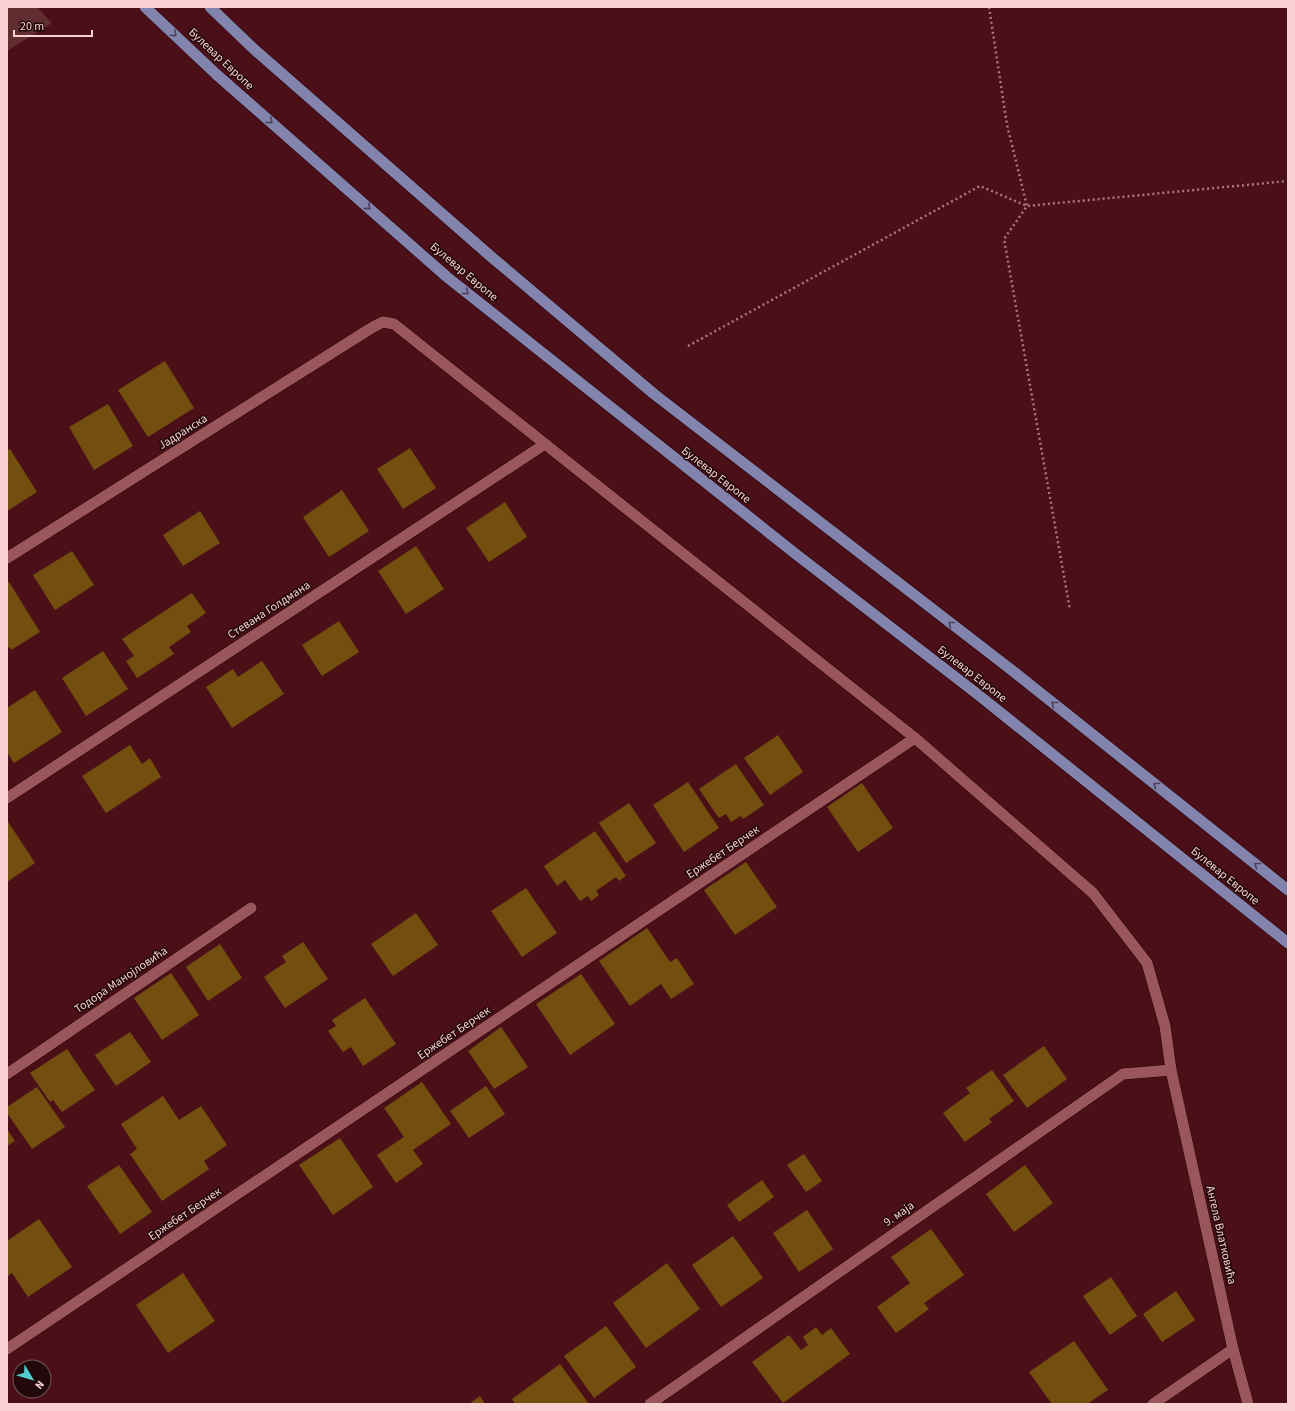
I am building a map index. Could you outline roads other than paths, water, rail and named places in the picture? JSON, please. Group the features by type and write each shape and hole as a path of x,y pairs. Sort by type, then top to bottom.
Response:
{"main road":[{"name":"Булевар Европе","path":"145,7 222,79 447,277 723,496 976,693 1288,943"},
{"path":"210,7 256,51 488,254 654,394 1009,668 1288,890"}],"street":[{"name":"Ангела Влатковића","path":"373,327 383,322 394,324 915,738 1093,893 1102,904 1147,963 1165,1026 1171,1070 1233,1349 1248,1404"},
{"name":"Јадранска","path":"7,558 373,327"},
{"name":"Стевана Голдмана","path":"7,798 545,444"},
{"name":"Ержебет Берчек","path":"7,1349 915,738"},
{"name":"Тодора Манојловића","path":"7,1074 251,908"},
{"name":"9. маја","path":"650,1404 1122,1074 1171,1070"},
{"path":"1153,1404 1233,1349"}]}
